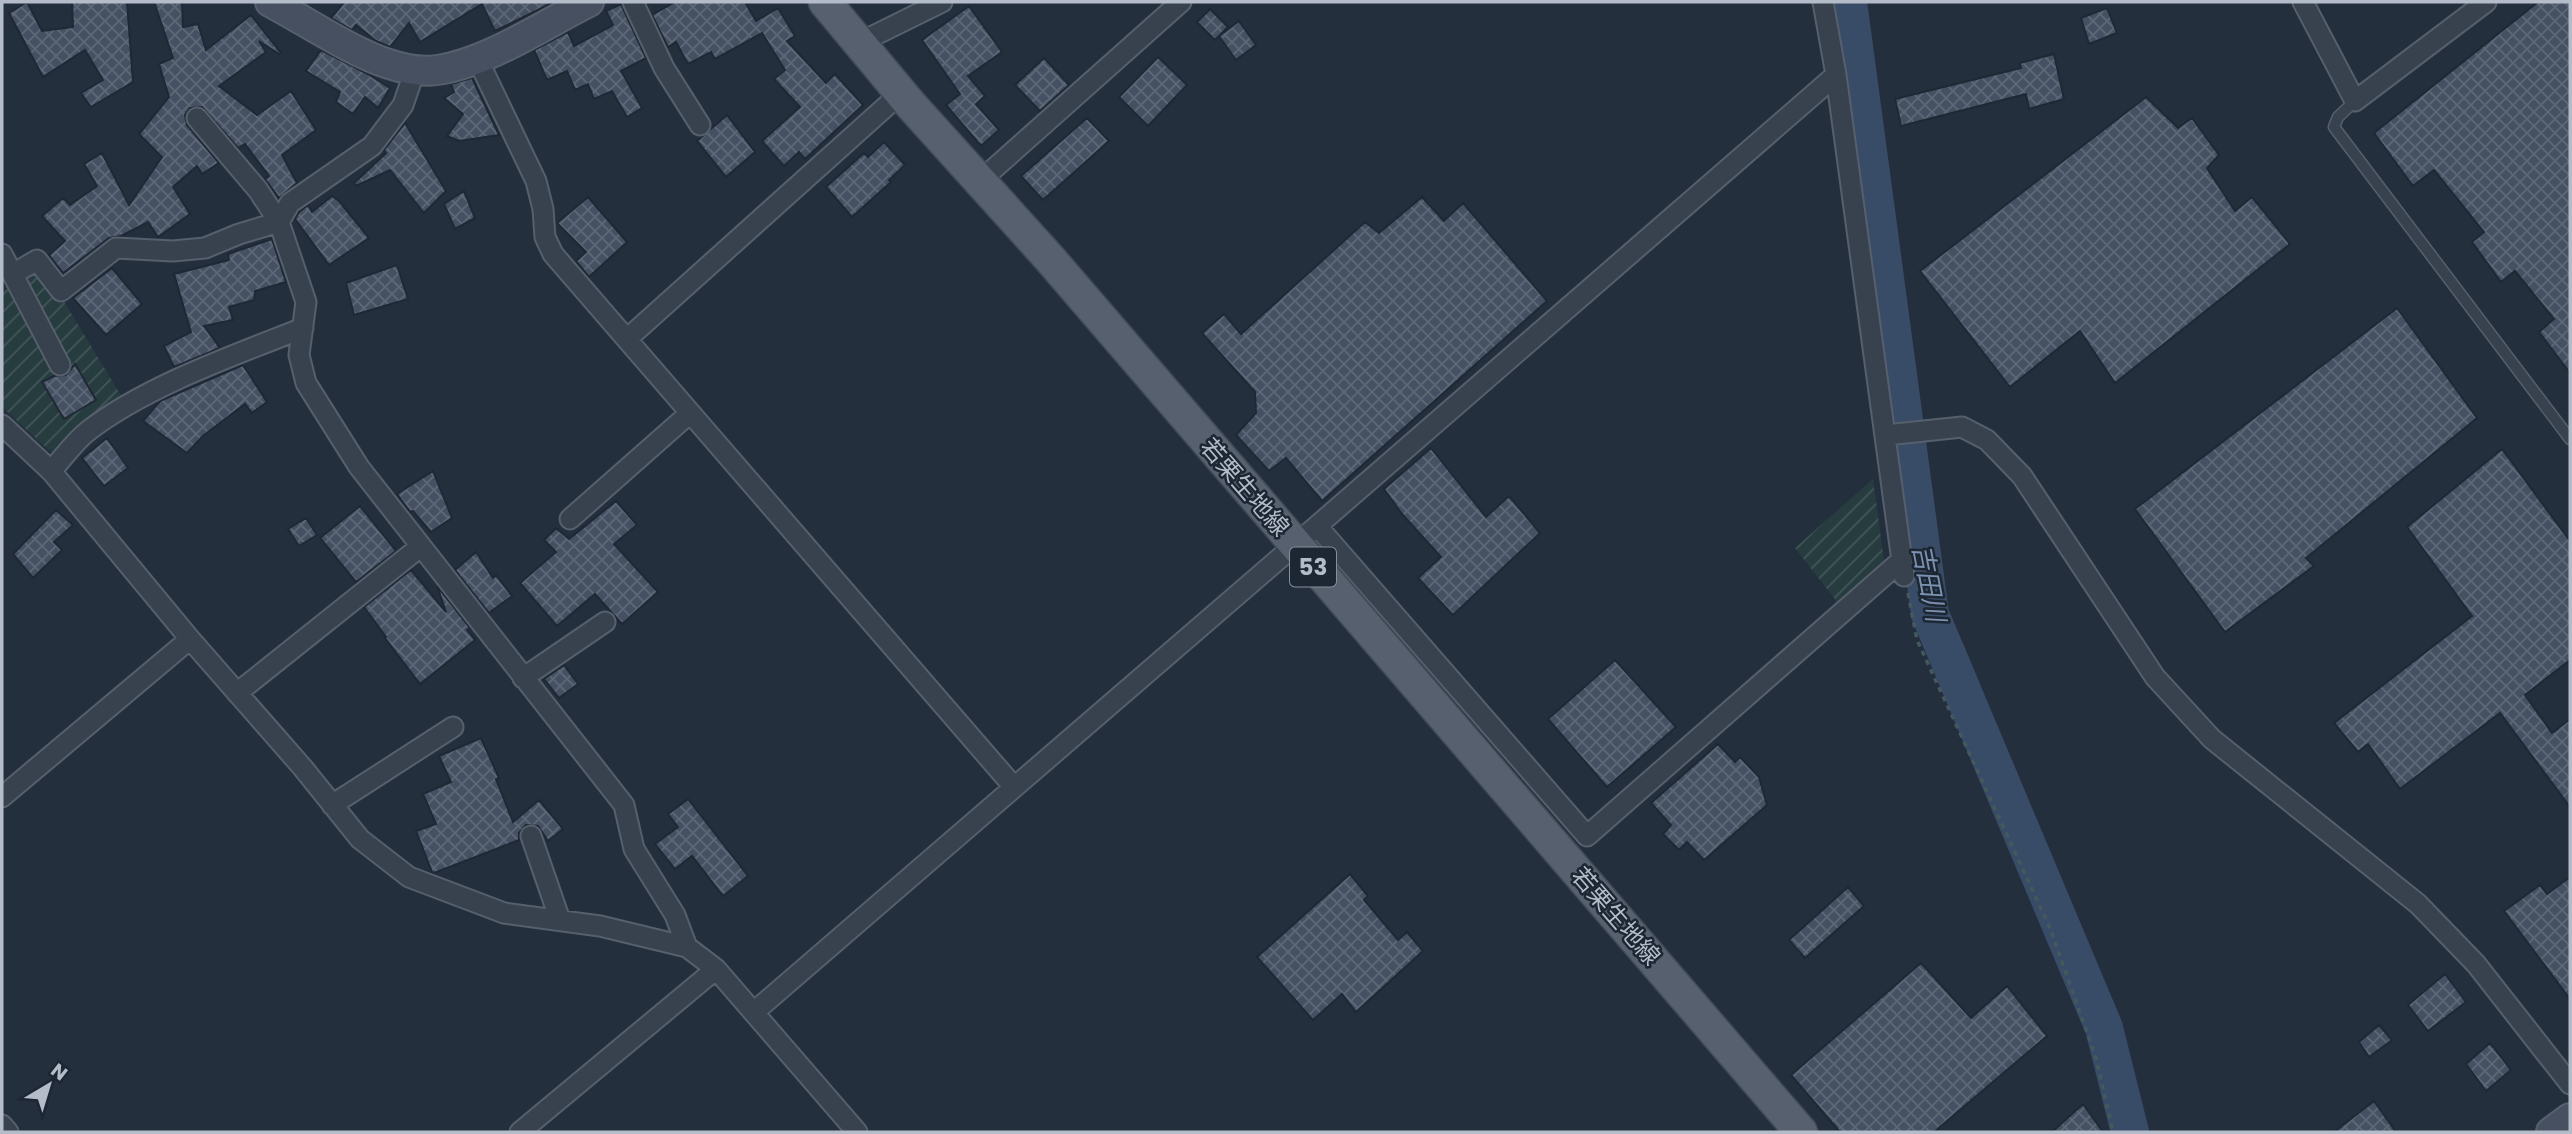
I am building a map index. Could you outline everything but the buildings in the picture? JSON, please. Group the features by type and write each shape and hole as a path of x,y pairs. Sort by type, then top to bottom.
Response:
{"main road":[{"path":"270,2 388,64 415,70 437,70 477,58 589,2"},
{"name":"若栗生地線","path":"825,2 901,93 1051,260 1306,536 1801,1132"},
{"path":"2551,1132 2570,1118"}],"street":[{"path":"633,2 664,68 700,125"},
{"path":"859,43 942,2"},
{"path":"980,181 1181,2"},
{"path":"1306,536 1587,836 1903,568 1836,75 1823,2"},
{"path":"2303,2 2355,101 2486,2"},
{"path":"477,58 536,181 543,209 545,237 553,254 1014,787"},
{"path":"13,275 37,260 61,291 116,248 173,251 205,248 279,222 290,203 372,146 403,105 415,70"},
{"path":"754,1012 1836,75"},
{"path":"627,339 901,93"},
{"path":"197,118 258,190 279,222 306,302 299,355 306,383 359,467 624,805 634,849 674,915 687,947"},
{"path":"2,254 60,365"},
{"path":"51,471 87,432 135,401 224,359 303,328"},
{"path":"570,519 690,413"},
{"path":"2,425 51,471 359,839 409,877 504,912 600,926 687,947 716,969 856,1132"},
{"path":"1886,435 1962,427 1987,440 2022,476 2155,677 2212,739 2418,904 2476,964 2570,1084"},
{"path":"237,693 420,547"},
{"path":"523,678 605,622"},
{"path":"2,797 190,639"},
{"path":"332,804 453,727"},
{"path":"531,836 561,920"},
{"path":"520,1132 716,969"},
{"path":"2,1125 8,1132"}],"lane":[{"path":"2355,101 2338,117 2333,127 2570,439"}],"path":[{"path":"1903,568 1917,640 2050,928 2096,1058 2113,1132"}],"green space":[{"path":"43,267 122,397 54,455 2,407 2,292"},
{"path":"1873,479 1884,561 1837,602 1795,548"}],"waterway":[{"name":"吉田川","path":"1848,2 1930,614 2104,1028 2130,1132"}]}
